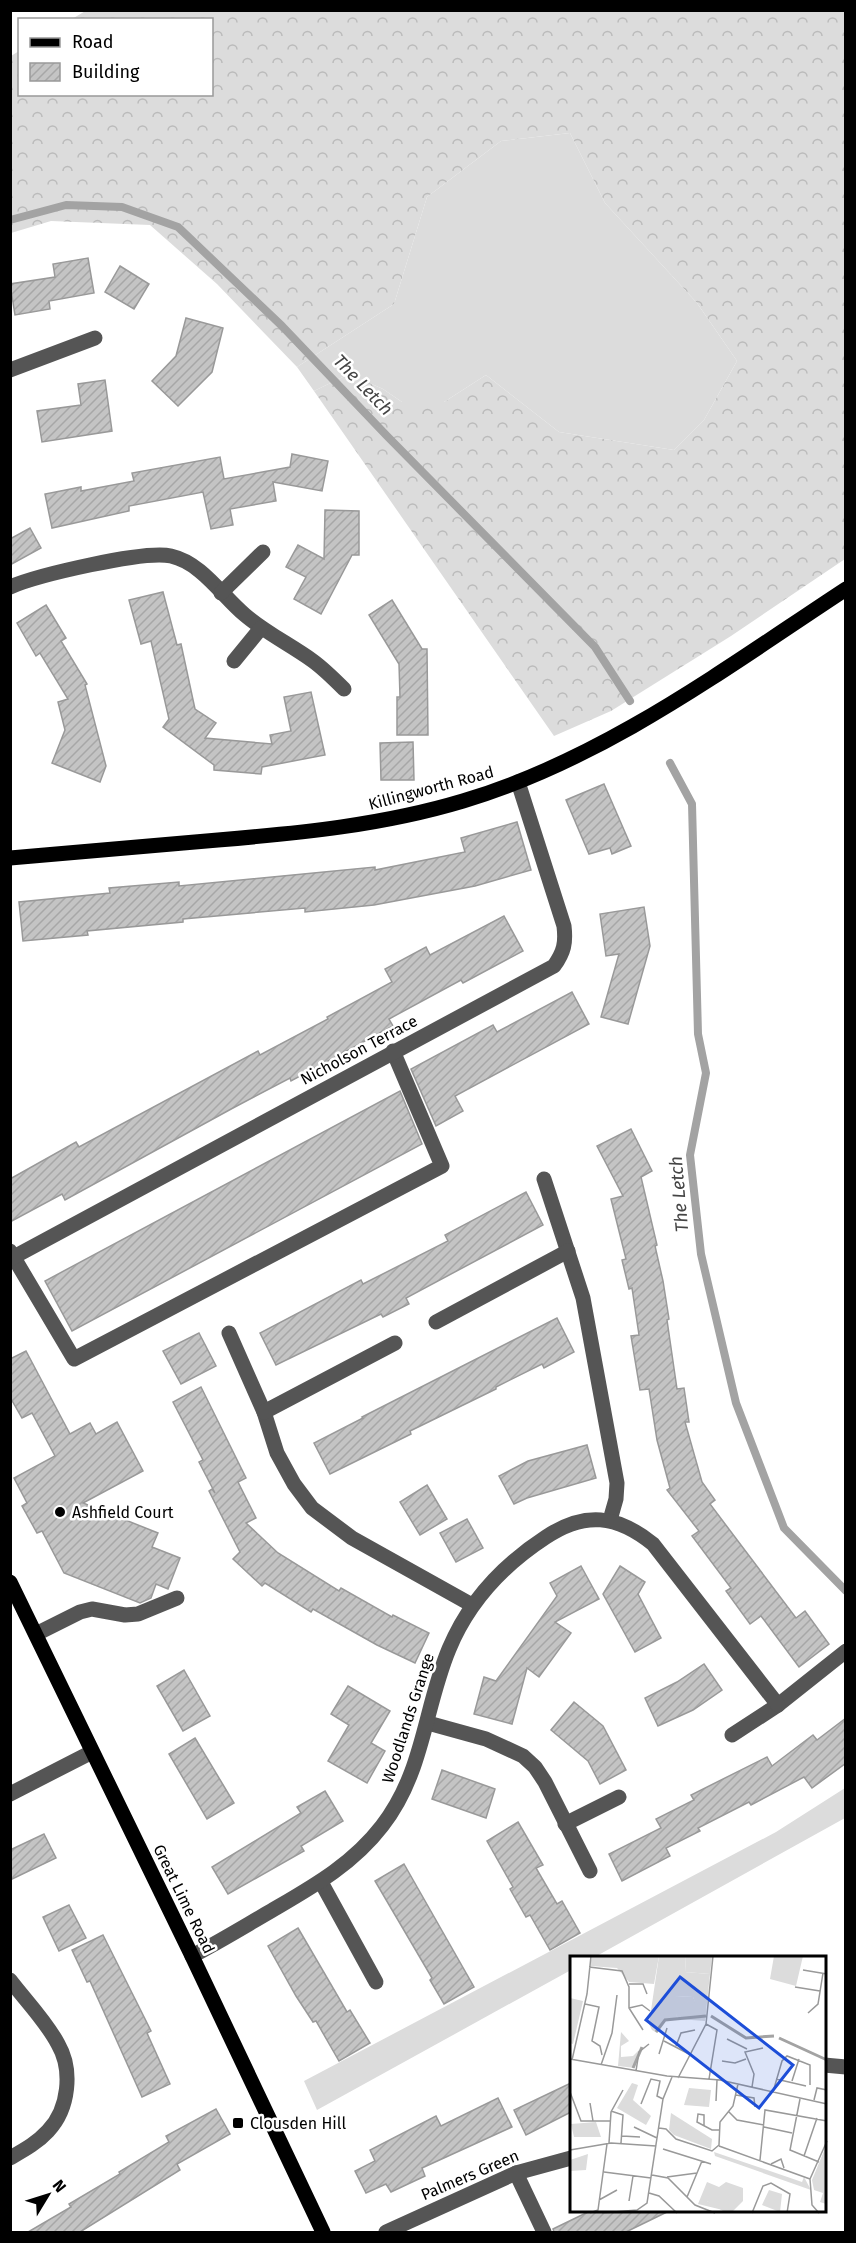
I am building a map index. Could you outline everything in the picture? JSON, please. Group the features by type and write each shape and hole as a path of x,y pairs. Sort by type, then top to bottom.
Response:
{"main road":[{"name":"Killingworth Road","path":"10,858 351,827 410,816 464,801 518,782 612,737 668,706 846,590"},
{"name":"Great Lime Road","path":"10,1582 323,2232"}],"street":[{"path":"10,370 95,338"},
{"path":"221,593 263,552"},
{"path":"10,587 50,575 158,555 171,556 185,561 200,572 261,628 315,663 344,689"},
{"path":"234,661 261,628"},
{"name":"Nicholson Terrace","path":"12,1255 554,966 563,954 566,940 564,926 518,782"},
{"path":"12,1255 74,1359 442,1166 393,1052"},
{"path":"544,1179 583,1298 617,1483 616,1499 610,1520"},
{"path":"436,1322 568,1251"},
{"path":"230,1333 264,1412 278,1453 294,1484 312,1508 352,1538 471,1605"},
{"path":"264,1412 395,1343"},
{"name":"Woodlands Grange","path":"192,1956 321,1882 368,1844 384,1825 399,1801 413,1772 449,1649 471,1605 507,1567 560,1528 574,1522 591,1519 610,1520 627,1526 653,1544 778,1705"},
{"path":"36,1634 80,1612 92,1609 125,1615 138,1614 177,1598"},
{"path":"732,1735 778,1705 846,1651"},
{"path":"428,1723 486,1739 508,1747 523,1756 535,1767 545,1782 590,1871"},
{"path":"10,1794 92,1752"},
{"path":"565,1824 619,1797"},
{"path":"321,1882 376,1982"},
{"path":"10,1980 59,2045 65,2060 67,2077 66,2094 60,2114 50,2129 37,2142 10,2158"},
{"path":"826,2064 846,2067"},
{"name":"Palmers Green","path":"386,2232 516,2173 570,2158"},
{"path":"516,2173 544,2232"}],"green space":[{"path":"87,10 845,11 845,559 731,636 611,711 554,736 314,391 349,374 383,389 402,402 444,402 486,375 559,432 674,450 704,420 737,361 697,303 605,203 570,133 501,141 427,197 394,304 297,367 217,284 150,225 51,221 11,233 11,56 18,52 18,96 213,96 213,18 74,18"},
{"path":"570,133 605,203 697,303 737,361 704,420 674,450 559,432 486,375 444,402 402,402 383,389 349,374 314,391 297,367 394,304 427,197 501,141"},
{"path":"845,1788 845,1818 597,1956 570,1956 570,1971 317,2110 304,2081 776,1832"}],"building":[{"path":"88,258 94,293 49,301 50,309 15,315 10,284 55,277 53,264"},
{"path":"120,266 149,284 134,309 105,292"},
{"path":"186,318 223,328 212,372 178,406 152,381 176,356"},
{"path":"105,380 112,431 42,442 37,411 81,405 78,384"},
{"path":"292,454 328,461 322,491 273,482 276,501 230,509 233,525 211,529 203,492 129,506 129,511 52,528 45,494 81,487 81,491 134,481 132,473 220,457 224,479 290,467"},
{"path":"325,510 359,511 359,555 352,555 321,614 294,599 306,577 286,567 298,545 324,559"},
{"path":"30,528 41,548 10,565 10,539"},
{"path":"163,592 177,645 181,644 195,709 216,723 205,738 272,744 270,735 291,731 284,697 311,692 325,755 262,767 261,774 214,770 214,765 163,727 169,719 151,641 141,644 129,600"},
{"path":"392,600 422,649 427,649 428,735 397,735 397,697 400,697 399,664 369,615"},
{"path":"46,605 66,638 61,641 87,684 85,685 106,766 100,782 52,763 65,730 58,702 68,699 40,653 36,656 17,623"},
{"path":"413,742 414,780 381,780 380,743"},
{"path":"604,784 631,846 612,854 610,848 589,854 566,800"},
{"path":"517,822 531,870 475,886 374,905 305,912 305,908 183,919 183,922 87,931 88,935 23,941 19,902 110,893 109,888 179,882 179,886 375,867 375,870 465,852 461,838"},
{"path":"644,907 650,946 628,1024 601,1017 619,954 606,956 600,914"},
{"path":"504,916 523,951 463,983 461,980 389,1019 393,1026 291,1081 290,1078 65,1200 62,1194 10,1222 10,1179 76,1142 79,1147 258,1051 260,1055 328,1019 327,1017 392,982 385,969 426,947 430,955"},
{"path":"572,992 589,1024 455,1096 463,1111 436,1126 411,1069 493,1025 497,1032"},
{"path":"400,1091 422,1144 72,1331 45,1281"},
{"path":"631,1129 652,1171 641,1177 657,1245 655,1246 669,1319 667,1320 677,1389 684,1388 689,1422 685,1422 702,1482 715,1500 710,1504 796,1618 805,1611 829,1644 799,1667 761,1616 750,1624 726,1591 731,1588 692,1536 699,1531 667,1490 670,1488 657,1440 649,1389 640,1390 631,1336 639,1335 632,1288 629,1289 622,1260 626,1259 611,1199 623,1196 597,1146"},
{"path":"526,1192 543,1225 406,1298 409,1304 383,1317 381,1314 276,1365 260,1333 361,1280 363,1284 448,1241 445,1235"},
{"path":"557,1318 574,1352 544,1368 542,1364 496,1387 410,1431 411,1434 330,1474 314,1443"},
{"path":"199,1333 216,1366 181,1384 163,1351"},
{"name":"Ashfield Court","path":"26,1351 70,1434 90,1423 96,1434 117,1422 143,1471 83,1503 158,1533 152,1547 180,1558 168,1589 156,1584 151,1598 140,1603 64,1573 42,1531 37,1533 22,1506 27,1503 14,1478 55,1456 32,1413 22,1418 10,1397 10,1359"},
{"path":"201,1387 246,1478 238,1482 256,1518 246,1523 278,1553 339,1591 341,1588 392,1617 393,1615 429,1633 415,1663 377,1645 313,1609 311,1612 265,1583 262,1586 233,1559 240,1552 209,1491 212,1489 215,1493 199,1462 203,1460 173,1402"},
{"path":"587,1445 596,1478 514,1504 499,1476 528,1461"},
{"path":"427,1485 447,1519 420,1535 400,1502"},
{"path":"467,1519 483,1548 456,1562 440,1533"},
{"path":"581,1566 599,1599 555,1622 571,1633 539,1677 527,1668 512,1724 474,1714 484,1677 496,1681 557,1596 550,1583"},
{"path":"620,1566 645,1582 638,1594 661,1638 635,1652 603,1594"},
{"path":"704,1664 722,1690 693,1710 658,1726 645,1698 677,1682"},
{"path":"184,1670 210,1716 183,1731 157,1686"},
{"path":"348,1686 390,1711 371,1743 385,1751 367,1783 328,1761 349,1725 331,1714"},
{"path":"574,1702 603,1726 626,1770 600,1784 588,1761 551,1730"},
{"path":"846,1718 846,1763 812,1788 804,1777 751,1805 749,1802 698,1828 700,1831 666,1848 670,1856 622,1881 609,1854 661,1828 656,1819 694,1800 691,1795 767,1757 772,1766 813,1735 817,1740"},
{"path":"195,1738 234,1803 207,1819 169,1754"},
{"path":"442,1770 495,1789 486,1818 432,1799"},
{"path":"325,1791 343,1821 301,1846 304,1851 228,1894 212,1867 301,1813 297,1807"},
{"path":"518,1822 543,1865 536,1868 557,1904 562,1901 580,1933 550,1950 530,1915 526,1917 510,1889 513,1887 487,1841"},
{"path":"44,1834 56,1858 10,1880 10,1850"},
{"path":"404,1864 474,1987 444,2004 430,1980 432,1978 375,1881"},
{"path":"69,1905 86,1938 59,1951 43,1917"},
{"path":"298,1928 347,2012 350,2010 370,2043 339,2061 316,2021 313,2022 296,1996 268,1946"},
{"path":"103,1935 151,2031 147,2033 170,2084 142,2097 90,1981 87,1982 72,1950"},
{"path":"570,2083 570,2113 526,2135 514,2110"},
{"path":"498,2098 512,2127 422,2168 425,2176 391,2192 386,2184 366,2193 355,2171 375,2161 370,2150 436,2116 441,2126"},
{"path":"216,2109 230,2134 177,2164 180,2170 80,2232 28,2232 71,2207 69,2204 169,2142 166,2136"},
{"path":"586,2213 665,2213 626,2232 554,2232 553,2229"}],"waterway":[{"name":"The Letch","path":"10,220 66,205 122,207 178,227 282,326 595,647 630,701"},
{"name":"The Letch","path":"670,763 692,804 698,1034 706,1073 690,1155 701,1254 736,1403 784,1528 846,1591"}],"place":[{"name":"Ashfield Court","path":"60,1512"},
{"name":"Clousden Hill","path":"238,2123"}]}
